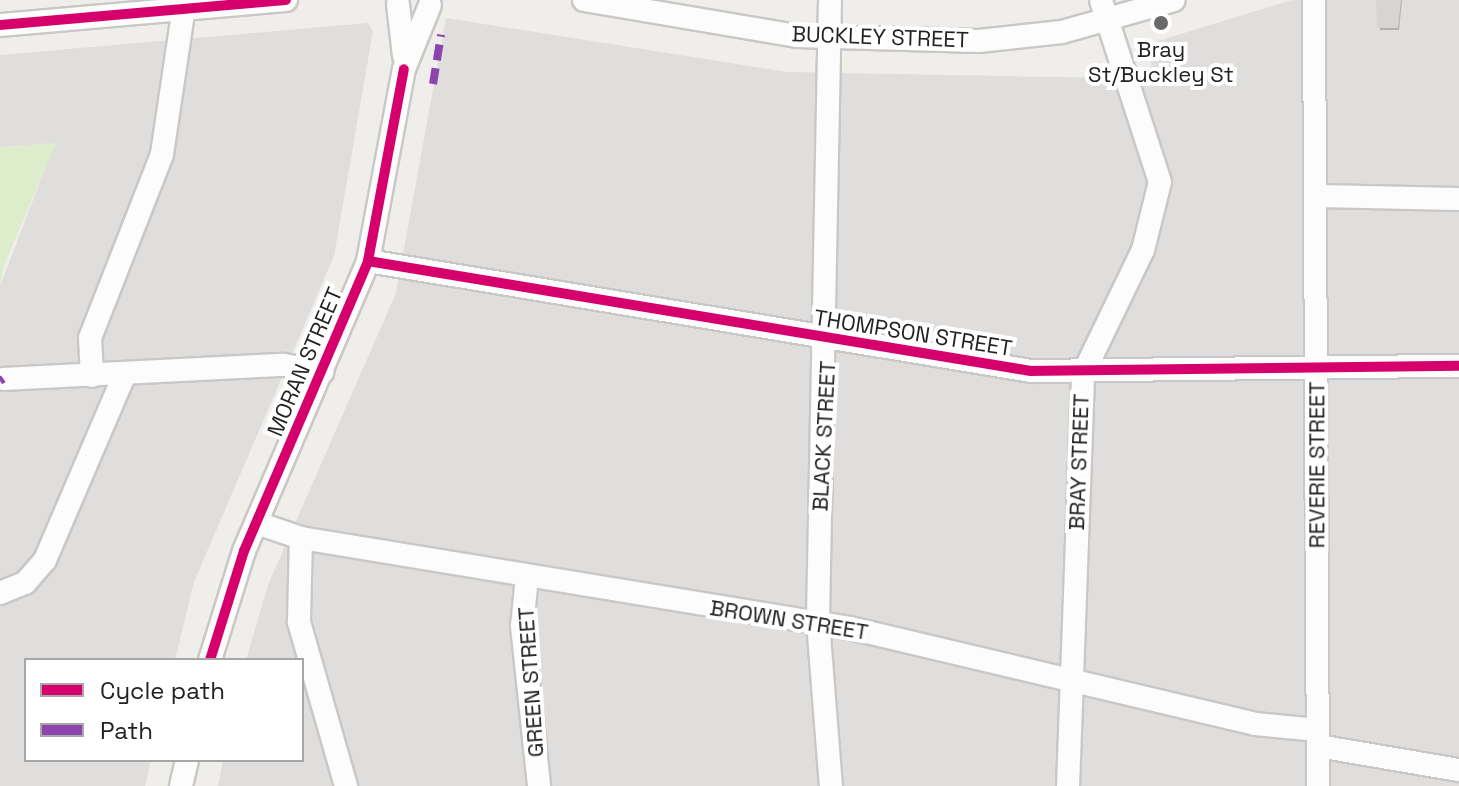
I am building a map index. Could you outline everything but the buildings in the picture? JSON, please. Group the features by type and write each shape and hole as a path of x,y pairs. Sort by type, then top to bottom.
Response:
{"street":[{"path":"0,13 157,0"},
{"path":"0,25 186,4 286,0"},
{"name":"BUCKLEY STREET","path":"584,0 830,38 979,41 1104,10 1174,0"},
{"name":"BLACK STREET","path":"830,0 828,341 818,622 831,786"},
{"name":"REVERIE STREET","path":"1314,0 1318,196 1318,786"},
{"path":"396,2 434,3"},
{"name":"MORAN STREET","path":"396,2 404,69"},
{"name":"MORAN STREET","path":"211,658 257,523 368,261 404,69 434,3"},
{"path":"92,376 90,338 162,154 186,4"},
{"name":"BRAY STREET","path":"1068,786 1083,374 1159,202 1153,145 1104,10"},
{"path":"1318,196 1459,199"},
{"name":"THOMPSON STREET","path":"368,261 828,341 1083,374 1459,366"},
{"path":"3,379 284,365 322,372"},
{"path":"0,593 25,583 45,560 125,373"},
{"name":"BROWN STREET","path":"257,523 301,538 818,622 1459,770"},
{"path":"301,538 299,622 346,786"},
{"name":"GREEN STREET","path":"527,577 522,626 539,786"},
{"path":"181,786 187,762"}],"shaded area":[{"path":"1292,0 1459,0 1459,786 218,786 223,762 304,762 304,658 247,658 268,585 396,293 446,18 787,72 1107,78 1152,66 1145,45"},
{"path":"368,23 373,31 334,256 194,582 175,658 24,658 24,762 151,762 145,786 0,786 0,286 55,143 0,147 0,55"}],"green space":[{"path":"56,143 3,268 0,286 0,147"}],"marked path":[{"path":"433,84 441,35"}],"cycle path":[{"path":"0,25 286,0"},
{"path":"211,658 244,551 368,261 404,69"},
{"path":"368,261 1031,371 1459,366"}],"place":[{"name":"Bray St/Buckley St","path":"1161,23"}]}
